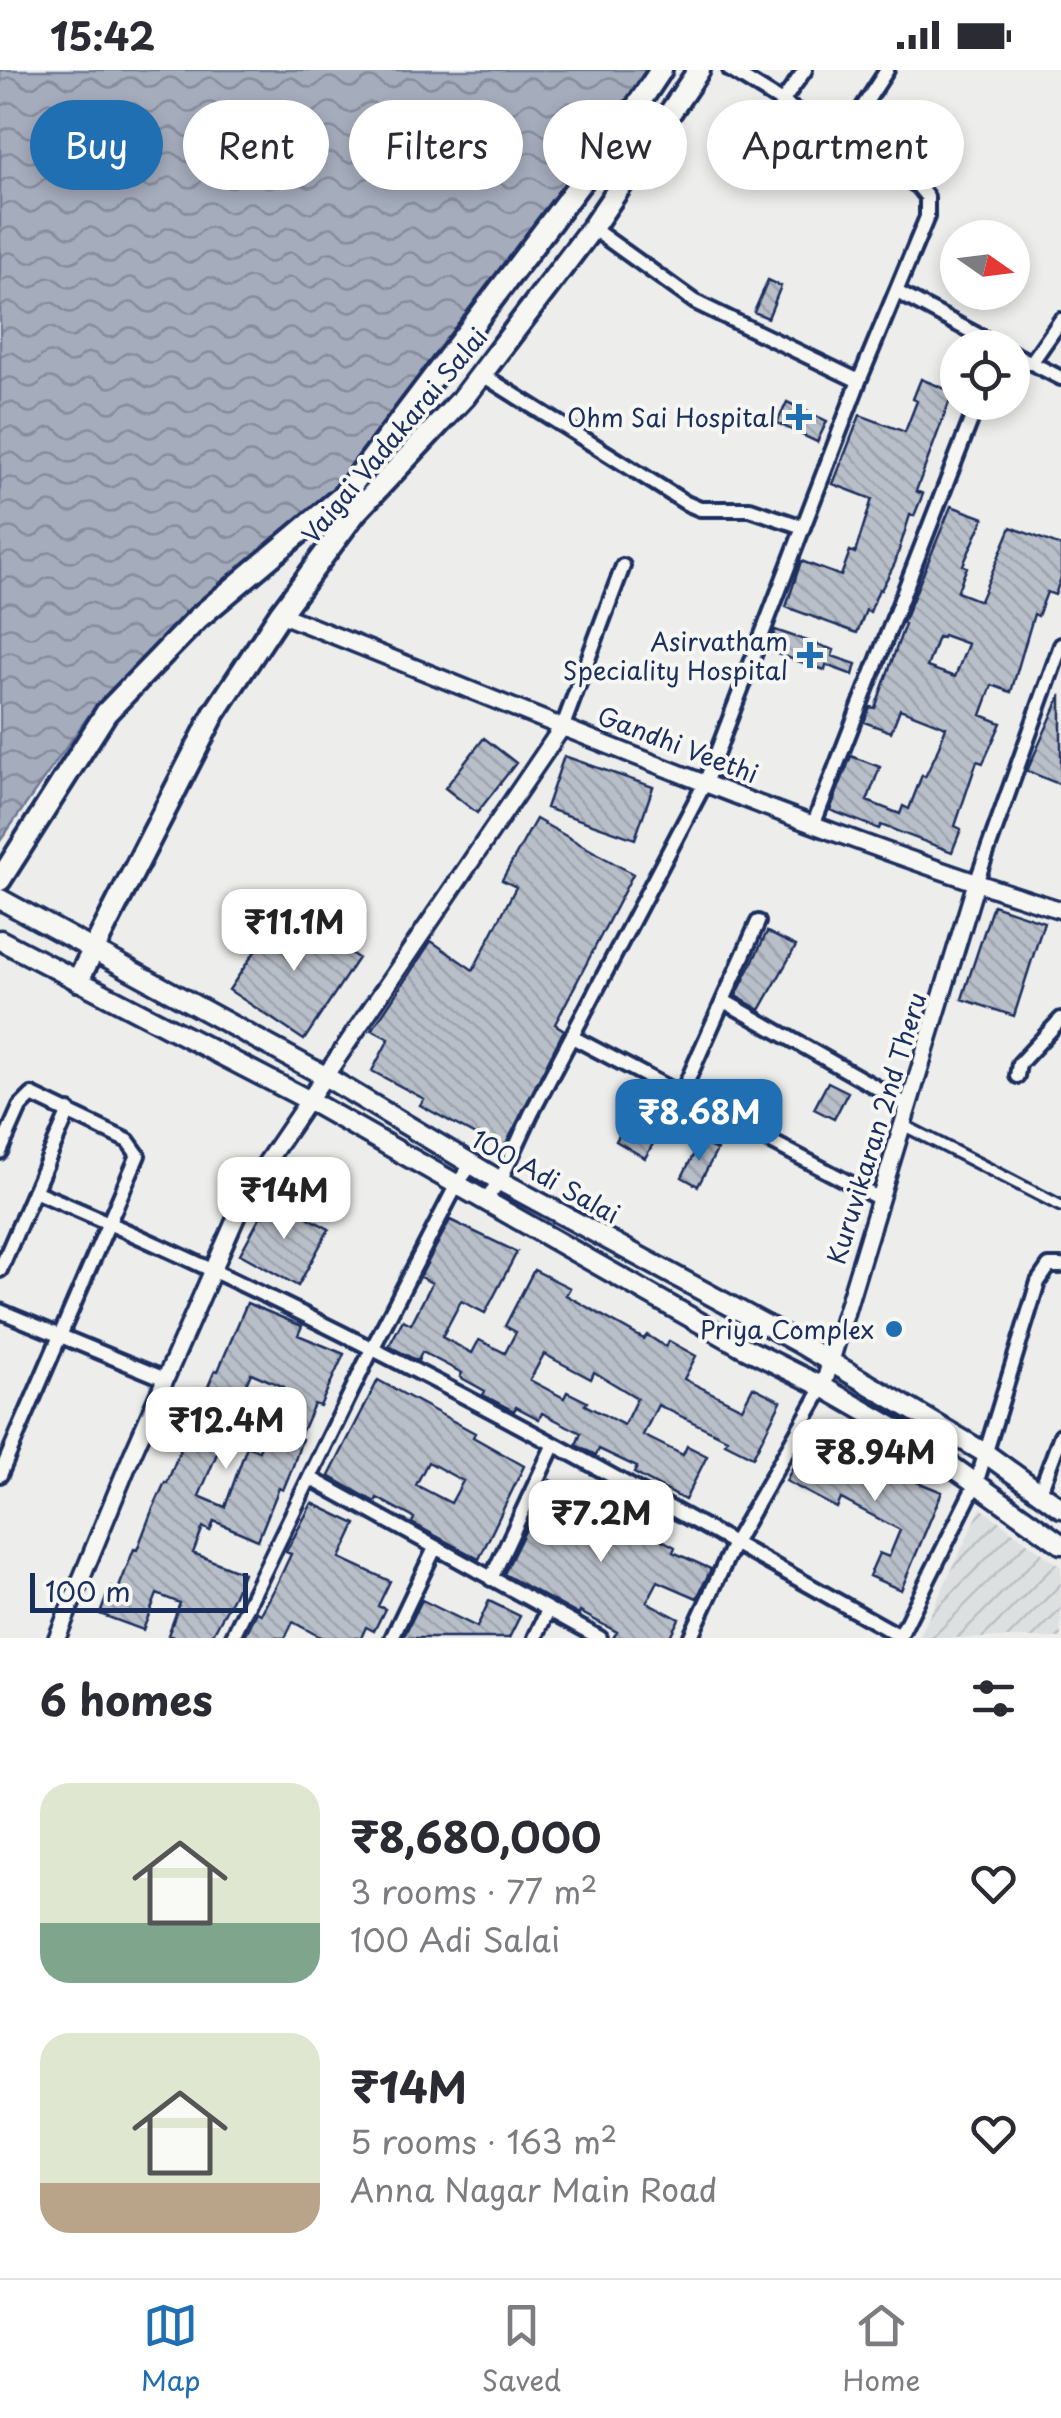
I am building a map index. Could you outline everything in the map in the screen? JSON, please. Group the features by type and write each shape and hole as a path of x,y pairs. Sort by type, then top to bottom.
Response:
{"main road":[{"name":"Vaigai Vadakarai Salai","path":"0,880 106,713 198,618 344,495 662,70"},
{"name":"Vaigai Vadakarai Salai","path":"78,980 214,714 280,614 355,513 464,397 592,228 699,70"},
{"name":"100 Adi Salai","path":"0,899 323,1075 500,1181 831,1362 985,1453 1061,1508"},
{"name":"100 Adi Salai","path":"0,940 310,1101 741,1346 915,1440 1061,1544"}],"street":[{"path":"730,70 779,100"},
{"path":"783,100 805,70"},
{"path":"867,100 887,70"},
{"path":"485,1200 500,1181 531,1114 706,782 926,217 927,197 921,190"},
{"path":"592,228 695,302 859,381"},
{"path":"897,292 968,330"},
{"path":"1061,320 1032,363 1061,378"},
{"path":"481,374 686,504 700,509 750,509 803,527"},
{"path":"814,823 971,420"},
{"path":"57,1638 249,1188 563,726 624,566"},
{"name":"Gandhi Veethi","path":"280,614 814,823 976,884 1061,910"},
{"path":"976,884 1061,645"},
{"name":"Kuruvikaran 2nd Theru","path":"823,1388 976,884"},
{"path":"682,1093 758,922"},
{"path":"724,1001 908,1106"},
{"path":"1017,1076 1020,1064 1061,1020"},
{"path":"574,1038 880,1199"},
{"path":"0,1152 25,1099 32,1095 128,1141 138,1155 0,1475"},
{"path":"0,1270 69,1111"},
{"path":"903,1126 1061,1206"},
{"path":"232,1638 372,1349 472,1164"},
{"path":"34,1192 214,1268 372,1349 734,1543 900,1637 976,1481 1038,1282 1049,1266 1061,1266"},
{"path":"0,1311 166,1379"},
{"path":"690,1638 734,1543 823,1388"},
{"path":"1040,1492 1061,1436"},
{"path":"491,1578 553,1446"},
{"path":"310,1478 600,1638"},
{"path":"392,1638 435,1548"},
{"path":"534,1638 548,1610"}],"shaded area":[{"path":"981,1508 1061,1567 1061,1638 919,1638"}],"water":[{"path":"0,70 651,70 630,100 543,100 543,190 567,190 545,221 463,321 371,445 316,508 166,636 89,715 0,841"}],"building":[{"path":"768,280 781,286 768,318 754,312"},
{"path":"921,379 940,387 943,420 916,491 923,494 914,516 910,515 895,563 870,612 866,610 857,633 786,607 801,561 841,576 850,551 855,553 872,499 833,484 860,415 905,432 917,401 913,399"},
{"path":"787,402 827,421 817,442 777,423"},
{"path":"951,506 984,518 963,565 967,567 957,592 980,601 1011,527 1061,546 1061,578 1055,595 1047,592 1038,616 1034,614 1011,692 992,685 981,715 1001,723 983,763 977,761 955,826 961,829 952,852 830,810 851,756 880,767 867,801 900,814 903,806 909,809 922,775 925,777 936,754 946,727 900,709 891,732 864,722 870,707 875,708 903,623","holes":["943,635 968,644 955,677 927,667 938,637"]},
{"path":"775,630 834,650 832,656 856,664 853,675 768,651"},
{"path":"1061,695 1061,785 1027,771"},
{"path":"484,738 516,763 477,813 445,788"},
{"path":"564,756 653,787 635,839 546,808"},
{"path":"536,819 633,874 555,1024 564,1030 503,1150 420,1105 424,1099 372,1071 389,1039 372,1030 431,941 473,970 516,887 502,880"},
{"path":"993,905 1044,922 1014,1016 962,999"},
{"path":"284,908 358,958 304,1040 229,990"},
{"path":"767,932 796,946 760,1010 736,996"},
{"path":"828,1082 848,1092 834,1119 814,1109"},
{"path":"646,1087 676,1103 645,1158 616,1141"},
{"path":"700,1142 717,1150 698,1186 682,1177"},
{"path":"271,1197 329,1229 298,1286 240,1254"},
{"path":"450,1220 517,1252 485,1313 461,1301 442,1337 472,1353 479,1340 505,1353 516,1332 505,1326 534,1270 570,1288 566,1295 644,1339 647,1335 666,1347 669,1341 696,1356 684,1379 742,1408 753,1387 781,1401 753,1457 725,1443 727,1439 658,1405 643,1435 683,1455 687,1446 707,1456 685,1500 634,1473 637,1467 599,1449 596,1455 576,1445 581,1433 542,1413 539,1419 516,1407 514,1411 483,1395 485,1391 460,1377 462,1373 422,1352 418,1361 389,1346 403,1320 411,1324 432,1283 420,1277","holes":["544,1354 591,1379 594,1372 637,1398 624,1425 567,1392 564,1398 530,1380"]},
{"path":"247,1303 302,1326 298,1335 344,1354 320,1406 314,1404 299,1438 302,1439 293,1466 283,1490 279,1488 258,1540 214,1521 210,1531 203,1527 193,1553 243,1573 211,1638 176,1638 168,1635 180,1603 157,1594 143,1630 100,1614 110,1587 118,1590 197,1407 215,1370 218,1371","holes":["251,1373 284,1387 259,1451 247,1446 225,1507 199,1496"]},
{"path":"378,1380 475,1433 473,1437 524,1466 479,1559 412,1523 414,1518 329,1476","holes":["428,1462 463,1481 451,1503 416,1485"]},
{"path":"800,1453 832,1469 840,1453 874,1471 881,1457 908,1471 905,1477 942,1492 901,1590 869,1576 879,1553 889,1557 900,1530 841,1499 837,1508 786,1481"},
{"path":"550,1480 631,1525 633,1521 653,1531 651,1534 675,1547 673,1552 711,1569 697,1598 658,1581 647,1602 679,1619 669,1638 613,1638 617,1632 504,1574"},
{"path":"312,1503 356,1524 340,1558 390,1581 378,1606 385,1609 374,1631 366,1627 361,1638 322,1638 293,1622 285,1638 244,1638 276,1586 291,1554 286,1552"},
{"path":"422,1600 477,1627 489,1601 520,1616 509,1638 403,1638"}],"place":[{"name":"Ohm Sai Hospital","path":"799,417"},
{"name":"Asirvatham Speciality Hospital","path":"810,655"},
{"name":"Priya Complex","path":"894,1329"}]}
